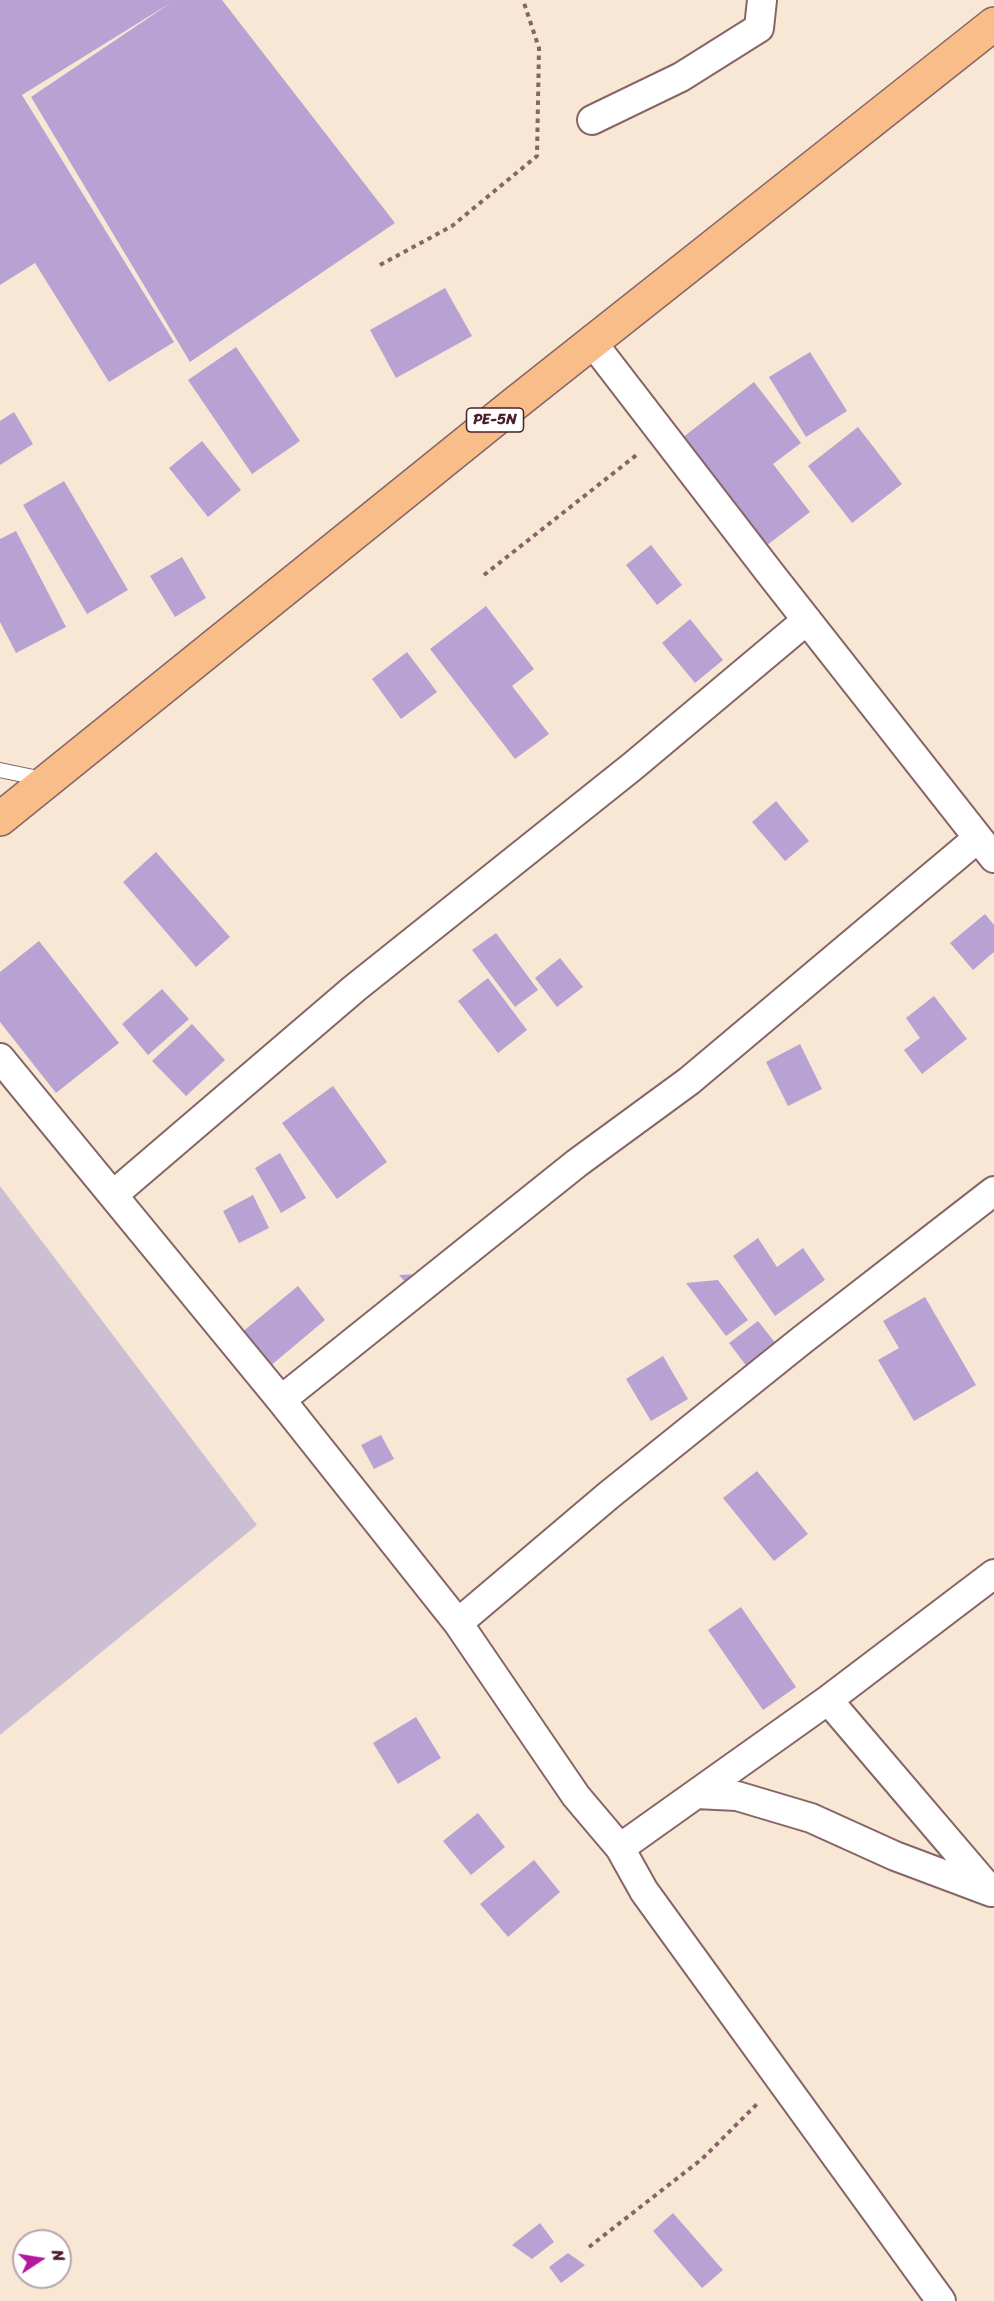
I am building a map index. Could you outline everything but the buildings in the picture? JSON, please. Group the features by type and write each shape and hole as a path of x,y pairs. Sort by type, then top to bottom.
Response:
{"highway":[{"name":"PE-5N","path":"0,819 592,342 994,24"}],"street":[{"path":"592,120 681,77 759,28 762,0"},
{"path":"281,1400 577,1163 689,1082 986,848 592,342"},
{"path":"113,1195 354,988 633,766 807,620"},
{"path":"0,1058 281,1400 458,1623 576,1796 620,1848 644,1891 941,2301"},
{"path":"458,1623 627,1480 994,1191"},
{"path":"620,1848 828,1700 994,1574"},
{"path":"828,1700 993,1892"},
{"path":"696,1794 737,1796 811,1818 895,1856 993,1892"}],"lane":[{"path":"0,770 48,781"}],"path":[{"path":"380,265 452,226 537,156 539,48 523,0"},
{"path":"484,575 663,434"},
{"path":"589,2247 702,2159 781,2079"}],"shaded area":[{"path":"0,1186 257,1525 0,1735"}]}
